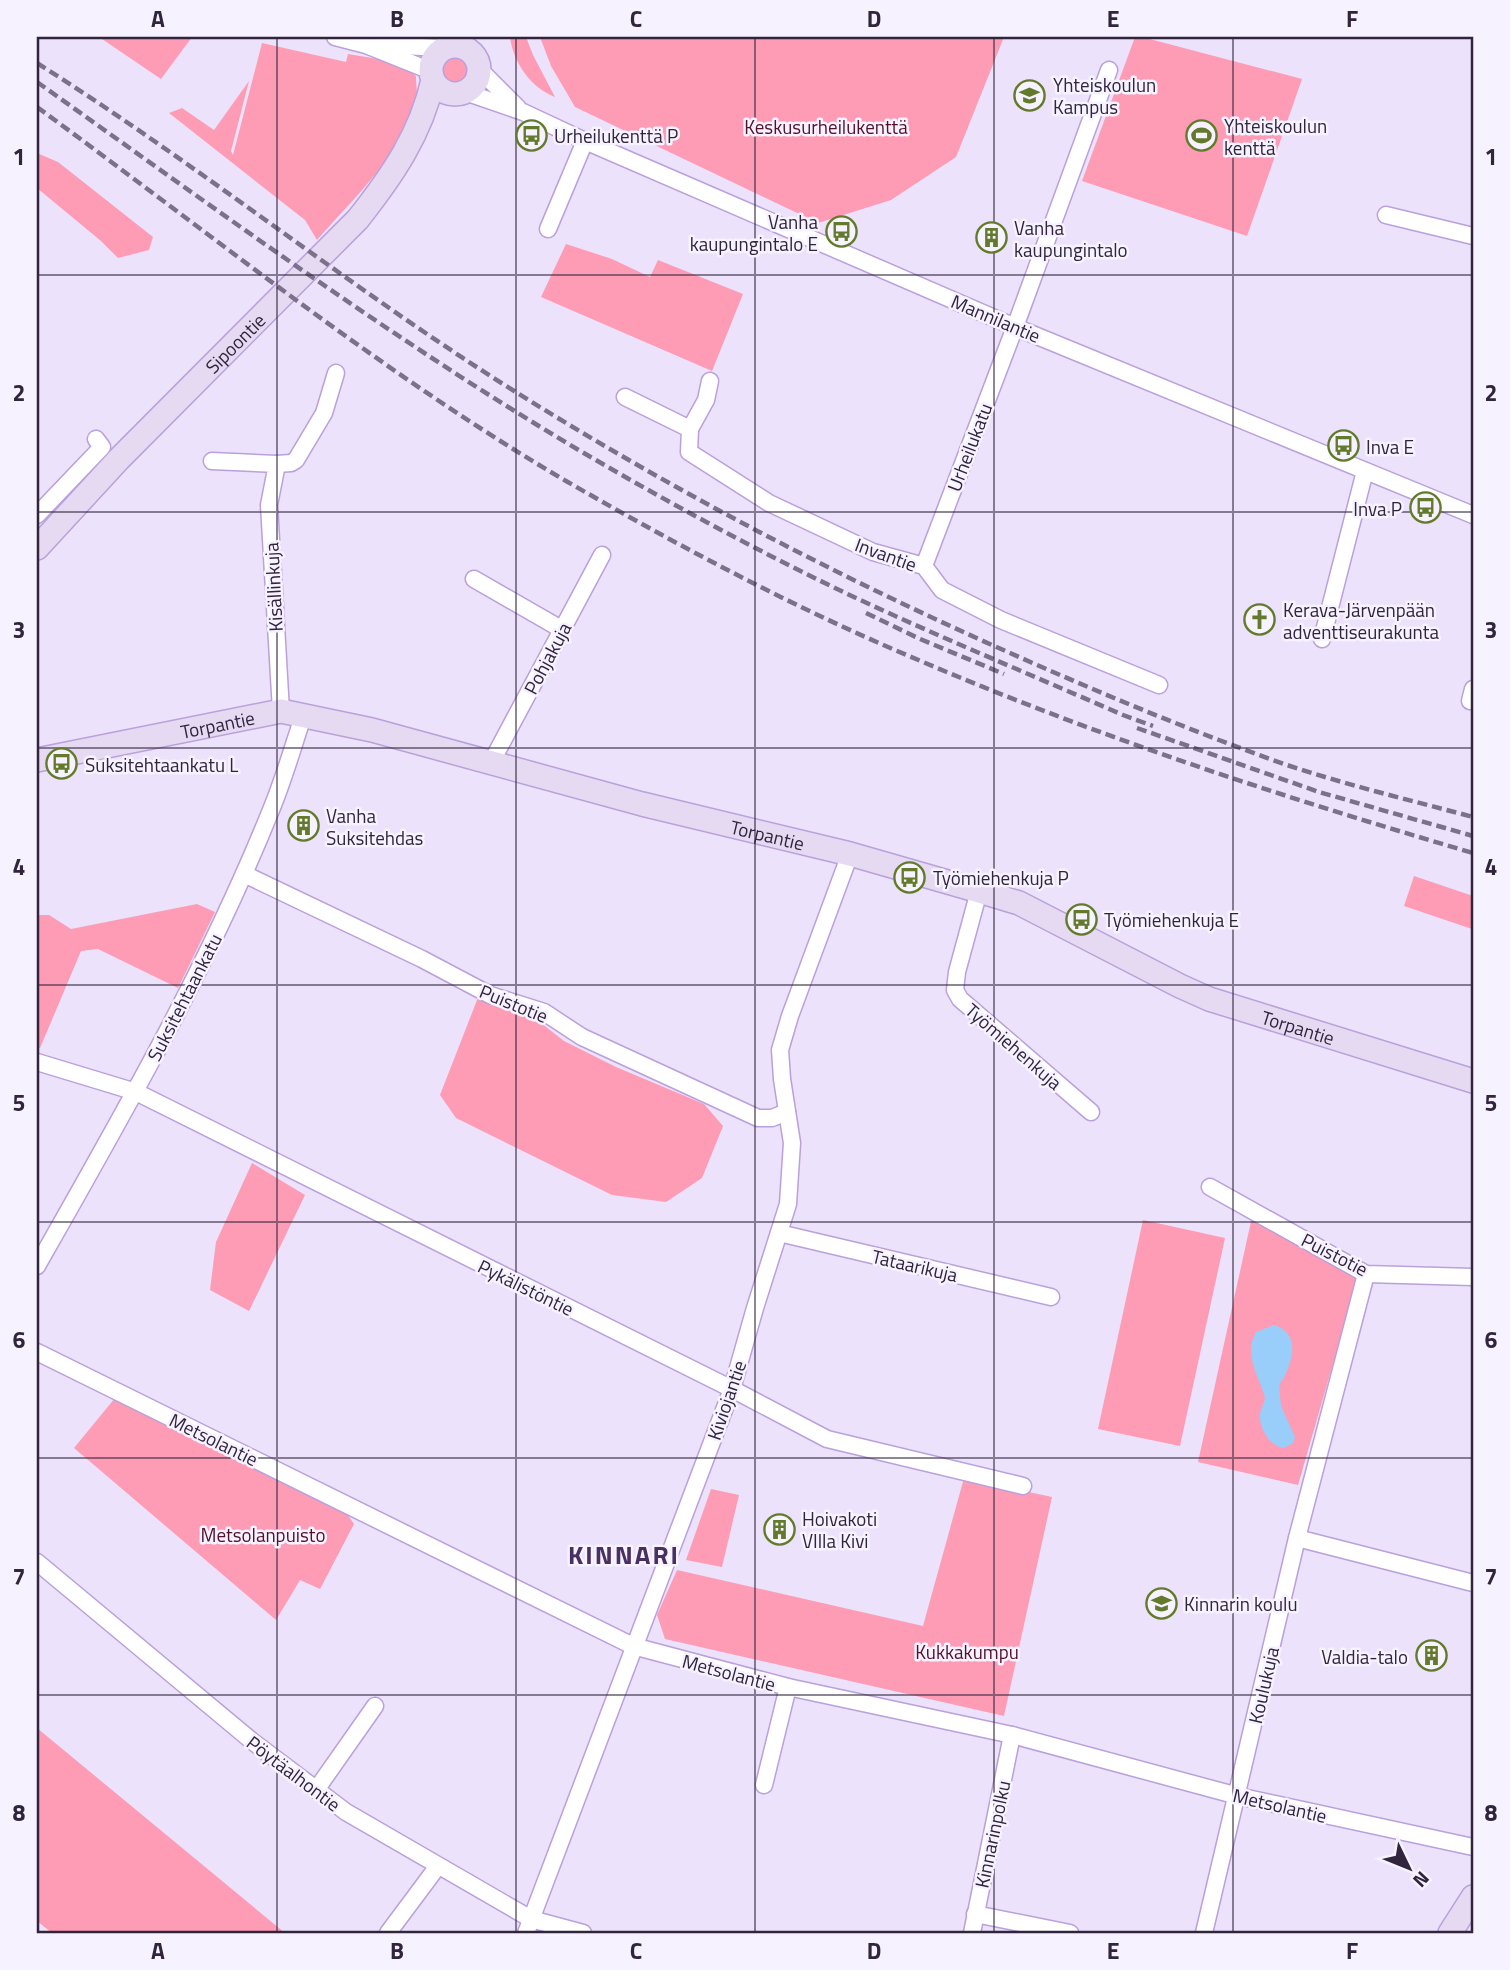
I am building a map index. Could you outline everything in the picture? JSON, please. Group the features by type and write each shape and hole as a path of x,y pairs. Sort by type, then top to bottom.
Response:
{"street":[{"path":"335,37 366,45 432,76"},
{"path":"454,43 432,62 432,76 438,88 447,93 460,93 472,87 478,65 480,37"},
{"path":"366,45 425,46 454,43 471,52 478,65"},
{"name":"Mannilantie","path":"478,65 500,92 523,112"},
{"name":"Urheilukatu","path":"924,566 1109,70"},
{"name":"Sipoontie","path":"37,548 119,458 359,219 392,176 420,125 427,106 432,76"},
{"name":"Mannilantie","path":"460,93 523,112 1015,327 1473,515"},
{"name":"Sipoontie","path":"420,125 460,93"},
{"path":"548,229 585,141"},
{"path":"1386,215 1473,236"},
{"path":"212,461 277,464 296,460 324,413 336,373"},
{"path":"625,397 690,429 706,400 710,381"},
{"name":"Invantie","path":"690,429 689,452 769,503 873,552 924,566 942,590 1001,620 1158,685"},
{"path":"37,515 102,447 96,439"},
{"name":"Kisällinkuja","path":"277,464 269,505 292,713"},
{"path":"1322,639 1365,471"},
{"name":"Pohjakuja","path":"492,761 602,555"},
{"path":"474,579 561,629"},
{"name":"Torpantie","path":"37,760 292,713 492,761 642,804 850,854 979,891 1019,904 1209,999 1473,1081"},
{"name":"Suksitehtaankatu","path":"37,1266 136,1092 244,874 272,808 292,713"},
{"name":"Kiviojantie","path":"529,1926 732,1389 788,1204 792,1143 780,1050 850,854"},
{"name":"Puistotie","path":"244,874 422,959 490,995 544,1012 604,1047 758,1118 772,1118 787,1112"},
{"name":"Työmiehenkuja","path":"979,891 957,972 955,990 960,999 1091,1112"},
{"name":"Pykälistöntie","path":"37,1062 136,1092 827,1439 1023,1486"},
{"name":"Puistotie","path":"1210,1186 1366,1274 1473,1277"},
{"name":"Tataarikuja","path":"779,1233 1051,1297"},
{"name":"Koulukuja","path":"1204,1933 1297,1538 1366,1274"},
{"name":"Metsolantie","path":"37,1352 633,1646 788,1687 1012,1735 1238,1796 1473,1847"},
{"path":"1297,1538 1473,1583"},
{"name":"Pöytäalhontie","path":"37,1562 252,1741 346,1812 438,1866 529,1926 583,1933"},
{"path":"764,1785 788,1687"},
{"path":"316,1790 375,1706"},
{"name":"Kinnarinpolku","path":"972,1933 1012,1735"},
{"path":"388,1933 438,1866"},
{"path":"1450,1933 1473,1897"},
{"path":"975,1914 1070,1933"}],"green space":[{"path":"99,37 192,37 161,79"},
{"path":"510,37 526,37 555,97 531,81 519,65"},
{"name":"Keskusurheilukenttä","path":"540,37 1004,37 956,157 891,200 818,223 575,107 551,66"},
{"path":"1135,37 1302,79 1247,236 1082,181"},
{"path":"262,43 346,62 348,54 402,63 416,76 416,103 399,140 374,176 317,240 305,220 169,113 182,108 214,130 249,81 231,151 233,155"},
{"path":"455,55 466,59 470,70 466,81 455,85 444,81 440,70 444,59"},
{"path":"37,153 58,162 153,237 149,250 118,258 37,188"},
{"path":"566,244 612,259 650,277 658,260 743,294 712,371 541,297"},
{"path":"1414,876 1473,896 1472,929 1404,906"},
{"path":"197,904 215,912 178,988 98,949 81,951 40,1048 37,1047 37,915 49,915 71,929"},
{"path":"479,995 541,1023 564,1041 616,1067 704,1104 723,1126 702,1178 666,1202 612,1195 456,1118 440,1095"},
{"path":"252,1163 305,1195 249,1311 210,1290 216,1242"},
{"path":"1252,1217 1358,1277 1298,1485 1198,1462"},
{"path":"1143,1220 1225,1238 1180,1446 1098,1429"},
{"name":"Metsolanpuisto","path":"115,1398 345,1511 354,1524 320,1589 300,1580 276,1620 74,1448"},
{"name":"Kukkakumpu","path":"964,1478 1052,1497 1004,1716 665,1639 657,1615 677,1570 923,1626"},
{"path":"711,1489 739,1495 722,1567 686,1560"},
{"path":"37,1728 285,1933 52,1933 37,1921"}],"water":[{"path":"1274,1325 1283,1329 1292,1343 1291,1360 1279,1385 1281,1406 1295,1437 1293,1443 1284,1448 1274,1444 1261,1426 1260,1412 1265,1397 1251,1356 1256,1332"}],"railway":[{"path":"37,63 503,384 626,459 752,528 944,623 1180,725 1307,772 1473,817"},
{"path":"37,82 374,319 442,365 582,452 752,546 856,598 1153,726"},
{"path":"37,107 297,301 429,394 566,481 735,574 865,637 1047,712 1259,787 1473,853"},
{"path":"866,613 1004,674"},
{"path":"1137,728 1319,792 1473,836"}],"place":[{"name":"Yhteiskoulun Kampus","path":"1030,95"},
{"name":"Urheilukenttä P","path":"531,135"},
{"name":"Yhteiskoulun kenttä","path":"1201,136"},
{"name":"Vanha kaupungintalo E","path":"841,232"},
{"name":"Vanha kaupungintalo","path":"991,238"},
{"name":"Inva E","path":"1343,446"},
{"name":"Inva P","path":"1425,508"},
{"name":"Kerava-Järvenpään adventtiseurakunta","path":"1260,620"},
{"name":"Suksitehtaankatu L","path":"62,764"},
{"name":"Vanha Suksitehdas","path":"303,826"},
{"name":"Työmiehenkuja P","path":"910,877"},
{"name":"Työmiehenkuja E","path":"1081,919"},
{"name":"Hoivakoti VIlla Kivi","path":"779,1529"},
{"name":"Kinnarin koulu","path":"1161,1603"},
{"name":"Valdia-talo","path":"1431,1656"}],"district":[{"name":"KINNARI","path":"624,1554"}]}
